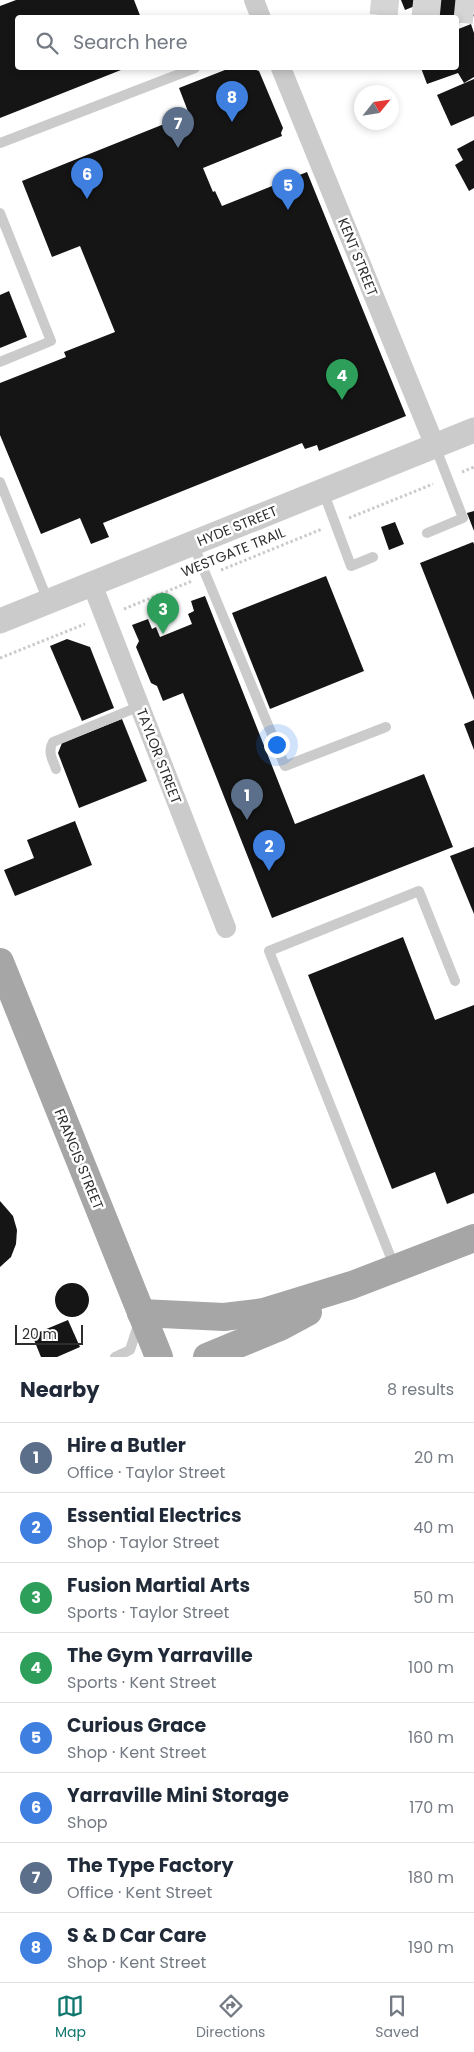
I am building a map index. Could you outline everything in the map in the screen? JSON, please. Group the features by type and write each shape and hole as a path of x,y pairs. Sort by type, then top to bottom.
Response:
{"main road":[{"name":"FRANCIS STREET","path":"0,962 159,1357"},
{"path":"141,1313 190,1317 237,1317 287,1306 352,1285 474,1238"},
{"path":"206,1357 282,1326 352,1285"}],"street":[{"path":"254,0 260,15"},
{"name":"KENT STREET","path":"282,70 435,446"},
{"name":"HYDE STREET","path":"0,621 474,430"},
{"name":"TAYLOR STREET","path":"92,584 226,928"}],"lane":[{"path":"160,82 169,70"},
{"path":"0,143 190,70"},
{"path":"0,212 50,341 0,362"},
{"path":"427,533 462,518 435,446"},
{"path":"0,482 48,601"},
{"path":"323,491 351,566 373,557"},
{"path":"192,544 285,766 386,727"},
{"path":"56,769 50,752 53,742 140,706"},
{"path":"396,1269 269,951 419,891 455,981"},
{"path":"115,1357 130,1350 141,1313"}],"path":[{"name":"WESTGATE TRAIL","path":"0,658 474,467"}],"building":[{"path":"16,0 134,0 140,15 15,15 15,70 121,70 0,118 0,6"},
{"path":"401,0 430,0 405,10"},
{"path":"441,0 467,0 474,16 459,23 459,15 413,15 412,12"},
{"path":"471,24 474,33 474,77 464,83 458,73 427,84 422,70 459,70 459,29"},
{"path":"225,70 259,71 283,128 282,136 203,168 213,192 215,191 222,206 307,172 406,416 319,451 317,445 305,449 302,443 103,523 109,537 91,544 80,518 41,534 0,435 0,383 66,357 64,352 115,332 80,246 52,257 22,181 189,114 179,88"},
{"path":"474,79 474,116 451,126 437,95"},
{"path":"474,140 474,188 469,191 455,165 463,160 457,149"},
{"path":"9,291 27,337 0,348 0,295"},
{"path":"474,511 474,531 467,513"},
{"path":"395,522 404,544 389,550 381,527"},
{"path":"473,542 474,544 474,700 420,563"},
{"path":"326,576 364,671 270,709 232,613"},
{"path":"205,596 295,824 424,774 453,847 272,918 183,693 163,701 157,686 151,683 136,647 139,641 132,625 148,619 152,629 156,627 160,637 192,624 188,614 194,611 191,601"},
{"path":"67,639 90,647 114,708 82,721 50,646"},
{"path":"122,719 147,781 79,808 58,753 62,743"},
{"path":"474,720 474,750 464,724"},
{"path":"75,821 92,865 15,896 4,870 34,858 27,840"},
{"path":"474,847 474,914 450,856"},
{"path":"403,937 435,1020 474,1005 474,1193 447,1204 435,1172 392,1189 308,975"},
{"path":"0,1201 13,1216 17,1230 16,1244 11,1257 0,1267"},
{"path":"72,1283 84,1288 89,1300 84,1312 72,1317 60,1312 55,1300 60,1288"},
{"path":"68,1320 80,1347 57,1357 41,1357 32,1335"}],"tunnel":[{"path":"371,0 474,10"}],"place":[{"name":"S & D Car Care","path":"232,122"},
{"name":"The Type Factory","path":"178,148"},
{"name":"Yarraville Mini Storage","path":"87,199"},
{"name":"Curious Grace","path":"288,210"},
{"name":"The Gym Yarraville","path":"342,400"},
{"name":"Fusion Martial Arts","path":"163,634"},
{"name":"Hire a Butler","path":"247,820"},
{"name":"Essential Electrics","path":"269,871"}]}
